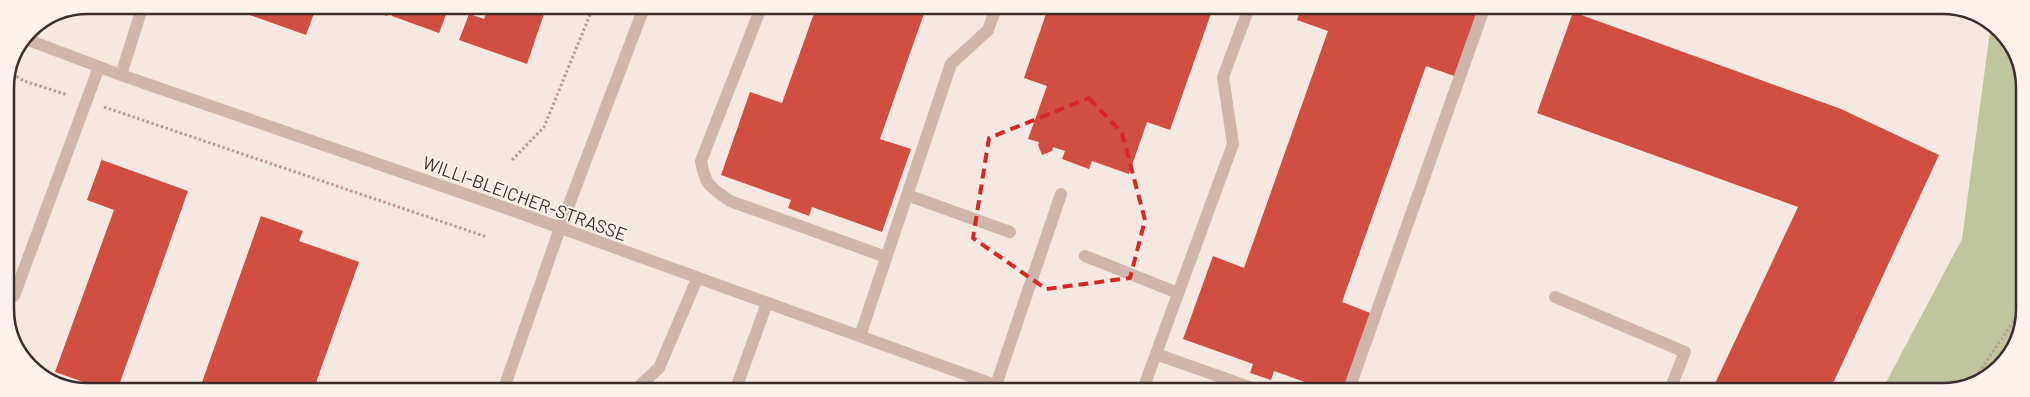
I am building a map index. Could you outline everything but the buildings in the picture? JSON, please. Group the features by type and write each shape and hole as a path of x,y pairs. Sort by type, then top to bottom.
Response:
{"street":[{"path":"121,75 141,14"},
{"path":"506,383 560,228 642,14"},
{"path":"758,14 701,160 704,178 713,189 730,201 886,257"},
{"path":"860,336 951,64 988,30 994,14"},
{"path":"1145,383 1233,144 1223,77 1247,14"},
{"path":"1351,383 1482,14"},
{"name":"WILLI-BLEICHER-STRASSE","path":"31,41 121,75 560,228 697,279 990,383"},
{"path":"14,296 99,67"},
{"path":"997,383 1061,194"},
{"path":"907,195 1010,232"},
{"path":"1085,256 1178,293"},
{"path":"643,383 659,368 697,279"},
{"path":"1554,297 1685,352 1673,383"},
{"path":"738,383 767,303"},
{"path":"1156,354 1238,383"}],"path":[{"path":"512,160 544,127 590,14"},
{"path":"15,75 24,81 487,237"},
{"path":"1978,374 2016,318"}],"highlighted area":[{"path":"1089,98 1122,133 1145,220 1130,278 1046,289 973,238 989,138"}],"green space":[{"path":"1990,31 1995,35 2009,55 2015,73 2016,319 2012,333 2009,342 1995,362 1971,378 1947,383 1886,383 1962,239"}]}
